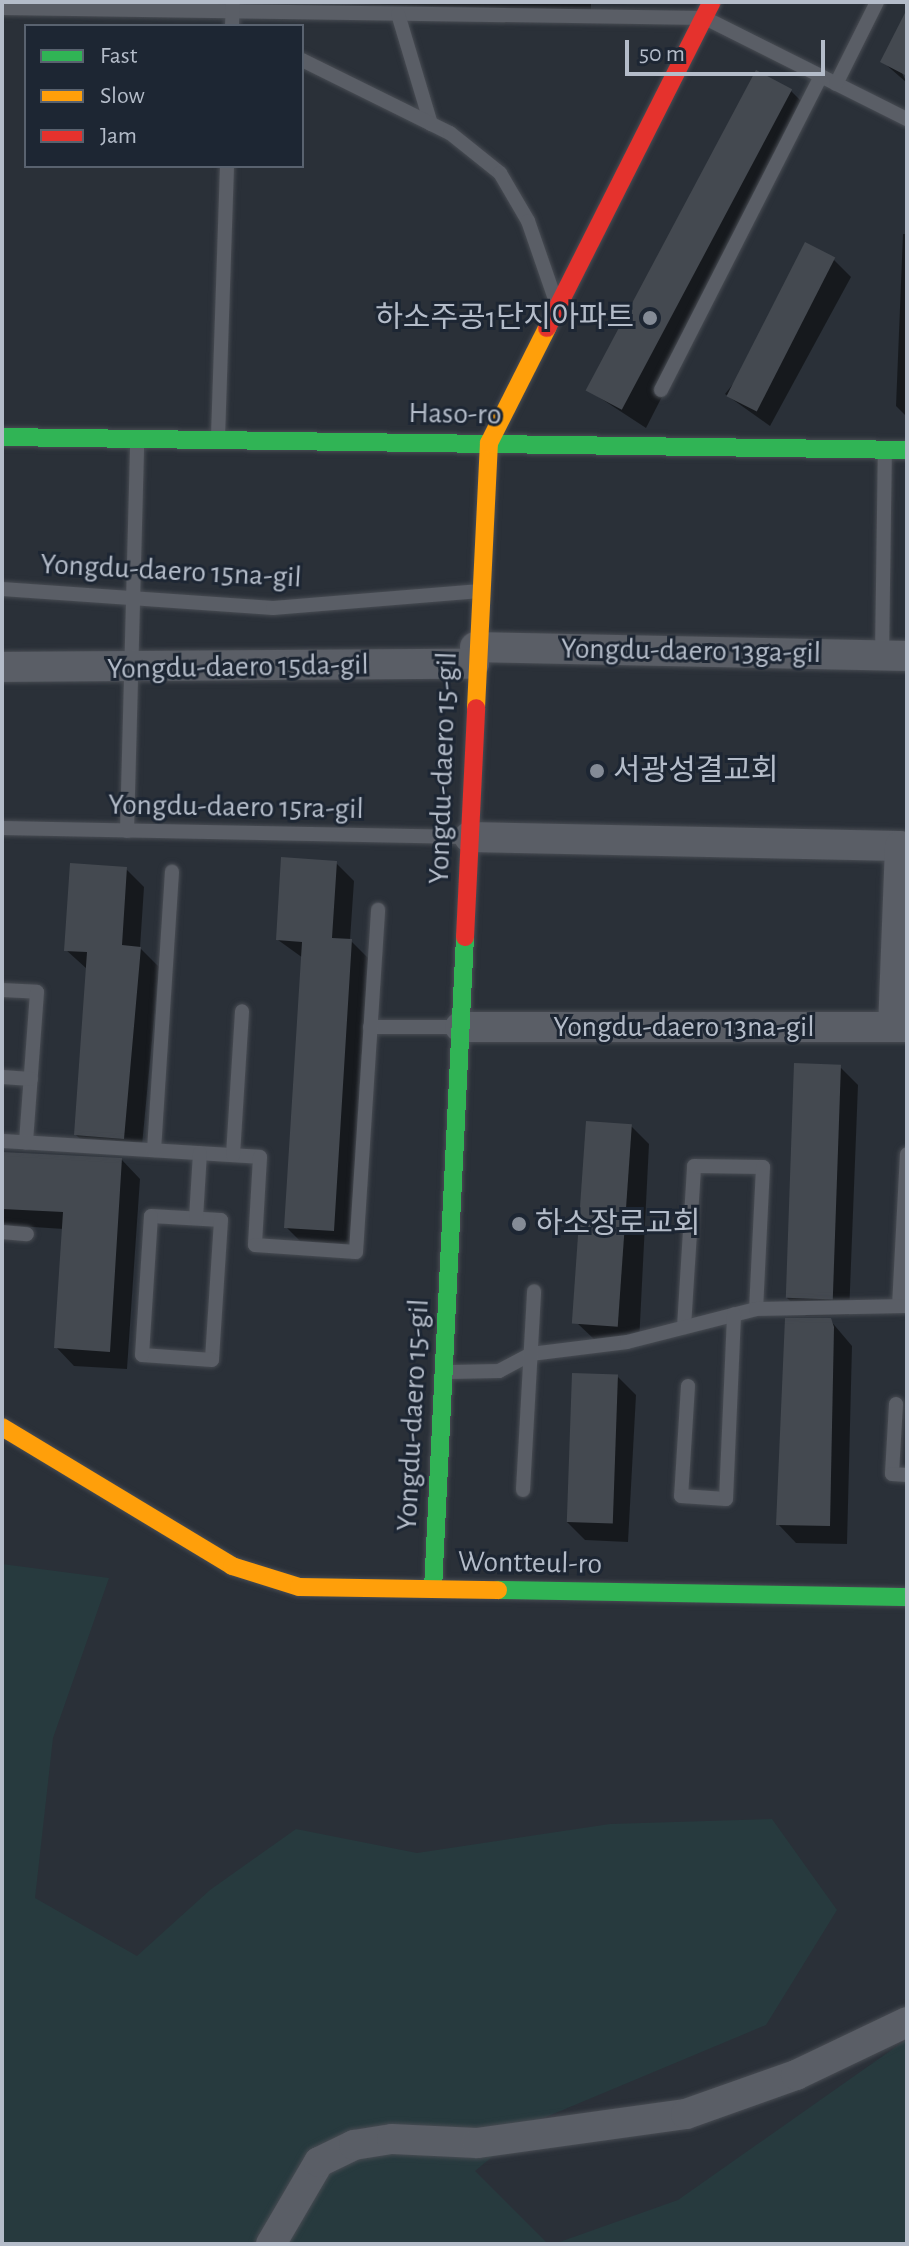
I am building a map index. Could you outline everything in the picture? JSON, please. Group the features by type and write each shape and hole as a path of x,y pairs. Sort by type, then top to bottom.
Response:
{"street":[{"name":"Yongdu-daero 15-gil","path":"433,1589 469,837 474,655 482,591 489,443 708,10"},
{"name":"Haso-ro","path":"2,437 907,450"},
{"name":"Yongdu-daero 13ga-gil","path":"474,655 894,656"},
{"name":"Yongdu-daero 15da-gil","path":"2,667 131,669 474,655"},
{"path":"469,837 900,846 900,1027"},
{"name":"Yongdu-daero 13na-gil","path":"460,1027 900,1027"},
{"name":"Wontteul-ro","path":"2,1427 232,1566 299,1587 907,1597"},
{"path":"271,2244 319,2162 354,2145 392,2139 477,2143 686,2114 796,2075 907,2022"}],"lane":[{"path":"836,84 877,2"},
{"path":"2,8 398,14 708,10 821,76 907,119"},
{"path":"398,14 431,124"},
{"path":"304,61 431,124 500,173 528,221 558,308"},
{"path":"661,390 821,76"},
{"path":"218,438 227,168"},
{"path":"127,831 137,438"},
{"path":"885,450 894,656"},
{"name":"Yongdu-daero 15na-gil","path":"2,589 133,594 273,608 482,591"},
{"name":"Yongdu-daero 15ra-gil","path":"2,828 469,837"},
{"path":"154,1150 172,872"},
{"path":"2,1141 260,1157 255,1245 356,1252 378,910"},
{"path":"2,990 37,992 26,1143"},
{"path":"233,1155 242,1011"},
{"path":"370,1027 460,1027"},
{"path":"2,1077 31,1079"},
{"path":"196,1218 200,1153"},
{"path":"443,1372 499,1371 531,1354 684,1327 756,1309 903,1306 907,1154"},
{"path":"684,1327 694,1166 763,1167 756,1309"},
{"path":"151,1216 196,1218 221,1220 212,1360 142,1355 151,1216"},
{"path":"2,1232 27,1234"},
{"path":"523,1490 534,1291"},
{"path":"688,1386 681,1496 726,1499 734,1314"},
{"path":"896,1404 892,1474 907,1475"}],"green space":[{"path":"2,1564 109,1578 53,1738 35,1898 137,1956 210,1890 296,1829 417,1853 610,1824 772,1819 837,1910 766,2025 534,2122 475,2171 548,2244 2,2244"},
{"path":"907,2039 907,2244 554,2244 678,2200"}],"building":[{"path":"907,9 907,76 880,62"},
{"path":"756,70 792,89 622,410 586,391"},
{"path":"805,242 835,257 757,412 726,396"},
{"path":"281,857 337,861 332,938 352,939 334,1231 284,1228 302,942 276,940"},
{"path":"70,863 127,867 122,945 141,947 124,1139 74,1135 87,952 64,951"},
{"path":"794,1063 841,1065 833,1299 786,1298"},
{"path":"586,1121 632,1124 618,1327 572,1324"},
{"path":"2,1152 122,1158 110,1352 54,1348 63,1212 2,1209"},
{"path":"785,1318 831,1318 834,1327 830,1526 776,1525"},
{"path":"572,1373 618,1375 613,1524 567,1522"}],"traffic: fast":[{"path":"2,437 907,450"},
{"path":"433,1589 465,937"},
{"path":"498,1590 907,1597"}],"traffic: slow":[{"path":"476,708 489,443 547,328"},
{"path":"2,1427 232,1566 299,1587 498,1590"}],"traffic: jam":[{"path":"547,328 712,2"},
{"path":"465,937 476,708"}],"place":[{"name":"하소주공1단지아파트","path":"650,318"},
{"name":"서광성결교회","path":"597,771"},
{"name":"하소장로교회","path":"519,1224"}]}
